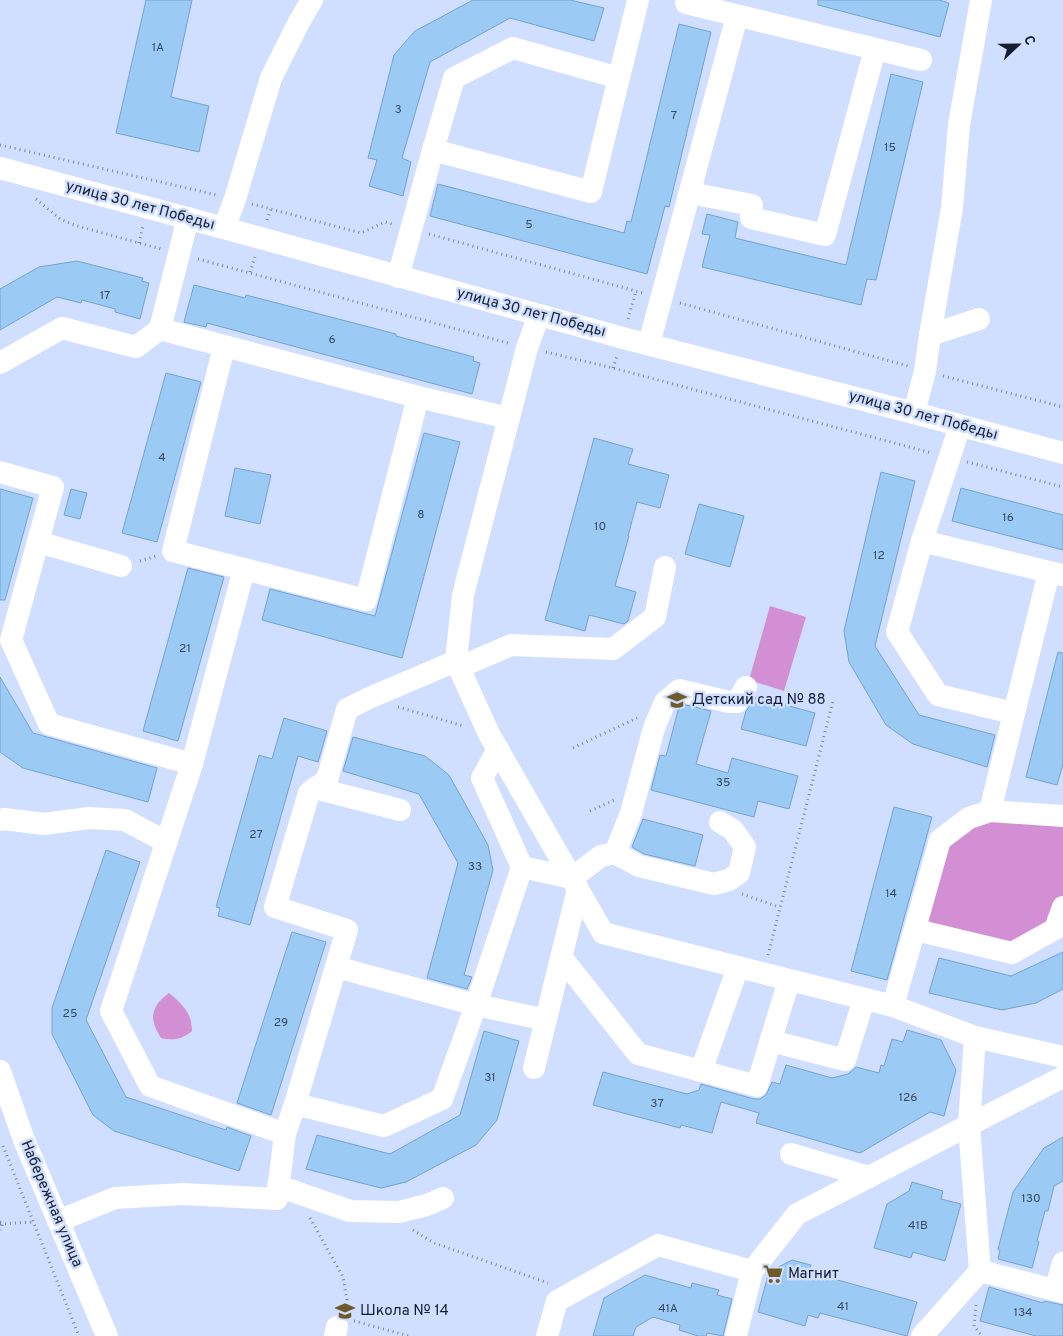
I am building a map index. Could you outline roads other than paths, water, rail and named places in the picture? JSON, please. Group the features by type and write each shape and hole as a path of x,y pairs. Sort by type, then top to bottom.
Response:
{"street":[{"path":"224,228 235,199 271,78 312,0"},
{"path":"433,150 591,192 638,0"},
{"path":"914,412 925,371 952,208 960,125 981,0"},
{"path":"682,1 922,60"},
{"path":"649,344 737,16"},
{"path":"398,277 454,78 513,48 619,78"},
{"path":"690,193 752,205 751,218 825,235 875,49"},
{"name":"улица 30 лет Победы","path":"0,168 398,277 914,412 1063,453"},
{"path":"0,363 62,328 136,347 160,329 188,218"},
{"path":"540,315 528,348 463,595 458,664 493,741 603,933 893,1006 975,1037 1063,1057"},
{"path":"930,336 979,319"},
{"path":"160,329 418,397 509,418"},
{"path":"224,347 173,551 366,600 418,397"},
{"path":"960,426 922,541 898,632 938,695 1013,713"},
{"path":"0,472 53,487 10,640 49,724 192,764"},
{"path":"922,541 1056,573 1013,713 990,811"},
{"path":"38,542 121,566"},
{"path":"287,1190 285,1134 347,930 275,907 309,793 327,780 347,709 368,698 511,645 613,649 655,617 665,567"},
{"path":"244,569 192,764 111,1011 150,1086 285,1134"},
{"path":"615,853 631,813 654,728 665,702 679,690 729,702 737,702 746,687"},
{"path":"295,1104 384,1126 442,1099 476,1005 522,866 482,778 493,741"},
{"path":"316,788 400,810"},
{"path":"893,1006 940,840 969,818 990,811 1063,816"},
{"path":"0,820 44,824 89,818 125,820 166,842"},
{"path":"534,1068 562,958 575,884 601,856 615,853 639,866 714,884 729,880 739,873 746,847 734,830 720,822"},
{"path":"522,866 575,884"},
{"path":"916,930 1012,953 1055,929 1063,907"},
{"path":"562,958 638,1054 757,1086 790,980"},
{"path":"336,967 476,1005 546,1020"},
{"path":"700,1071 738,967"},
{"path":"771,1041 845,1060 864,999"},
{"path":"922,1336 980,1271 969,1125 975,1037"},
{"name":"Набережная улица","path":"0,1071 24,1140 107,1336"},
{"path":"736,1336 752,1271 798,1214 1063,1077"},
{"path":"791,1154 869,1177"},
{"path":"58,1221 115,1198 183,1194 277,1199 287,1190"},
{"path":"287,1190 350,1210 399,1212 443,1198"},
{"path":"547,1336 557,1301 658,1244 752,1271"},
{"path":"980,1271 1059,1291 1063,1263"}],"place":[{"name":"Детский сад № 88","path":"677,700"},
{"name":"Магнит","path":"773,1274"},
{"name":"Школа № 14","path":"345,1311"}]}
